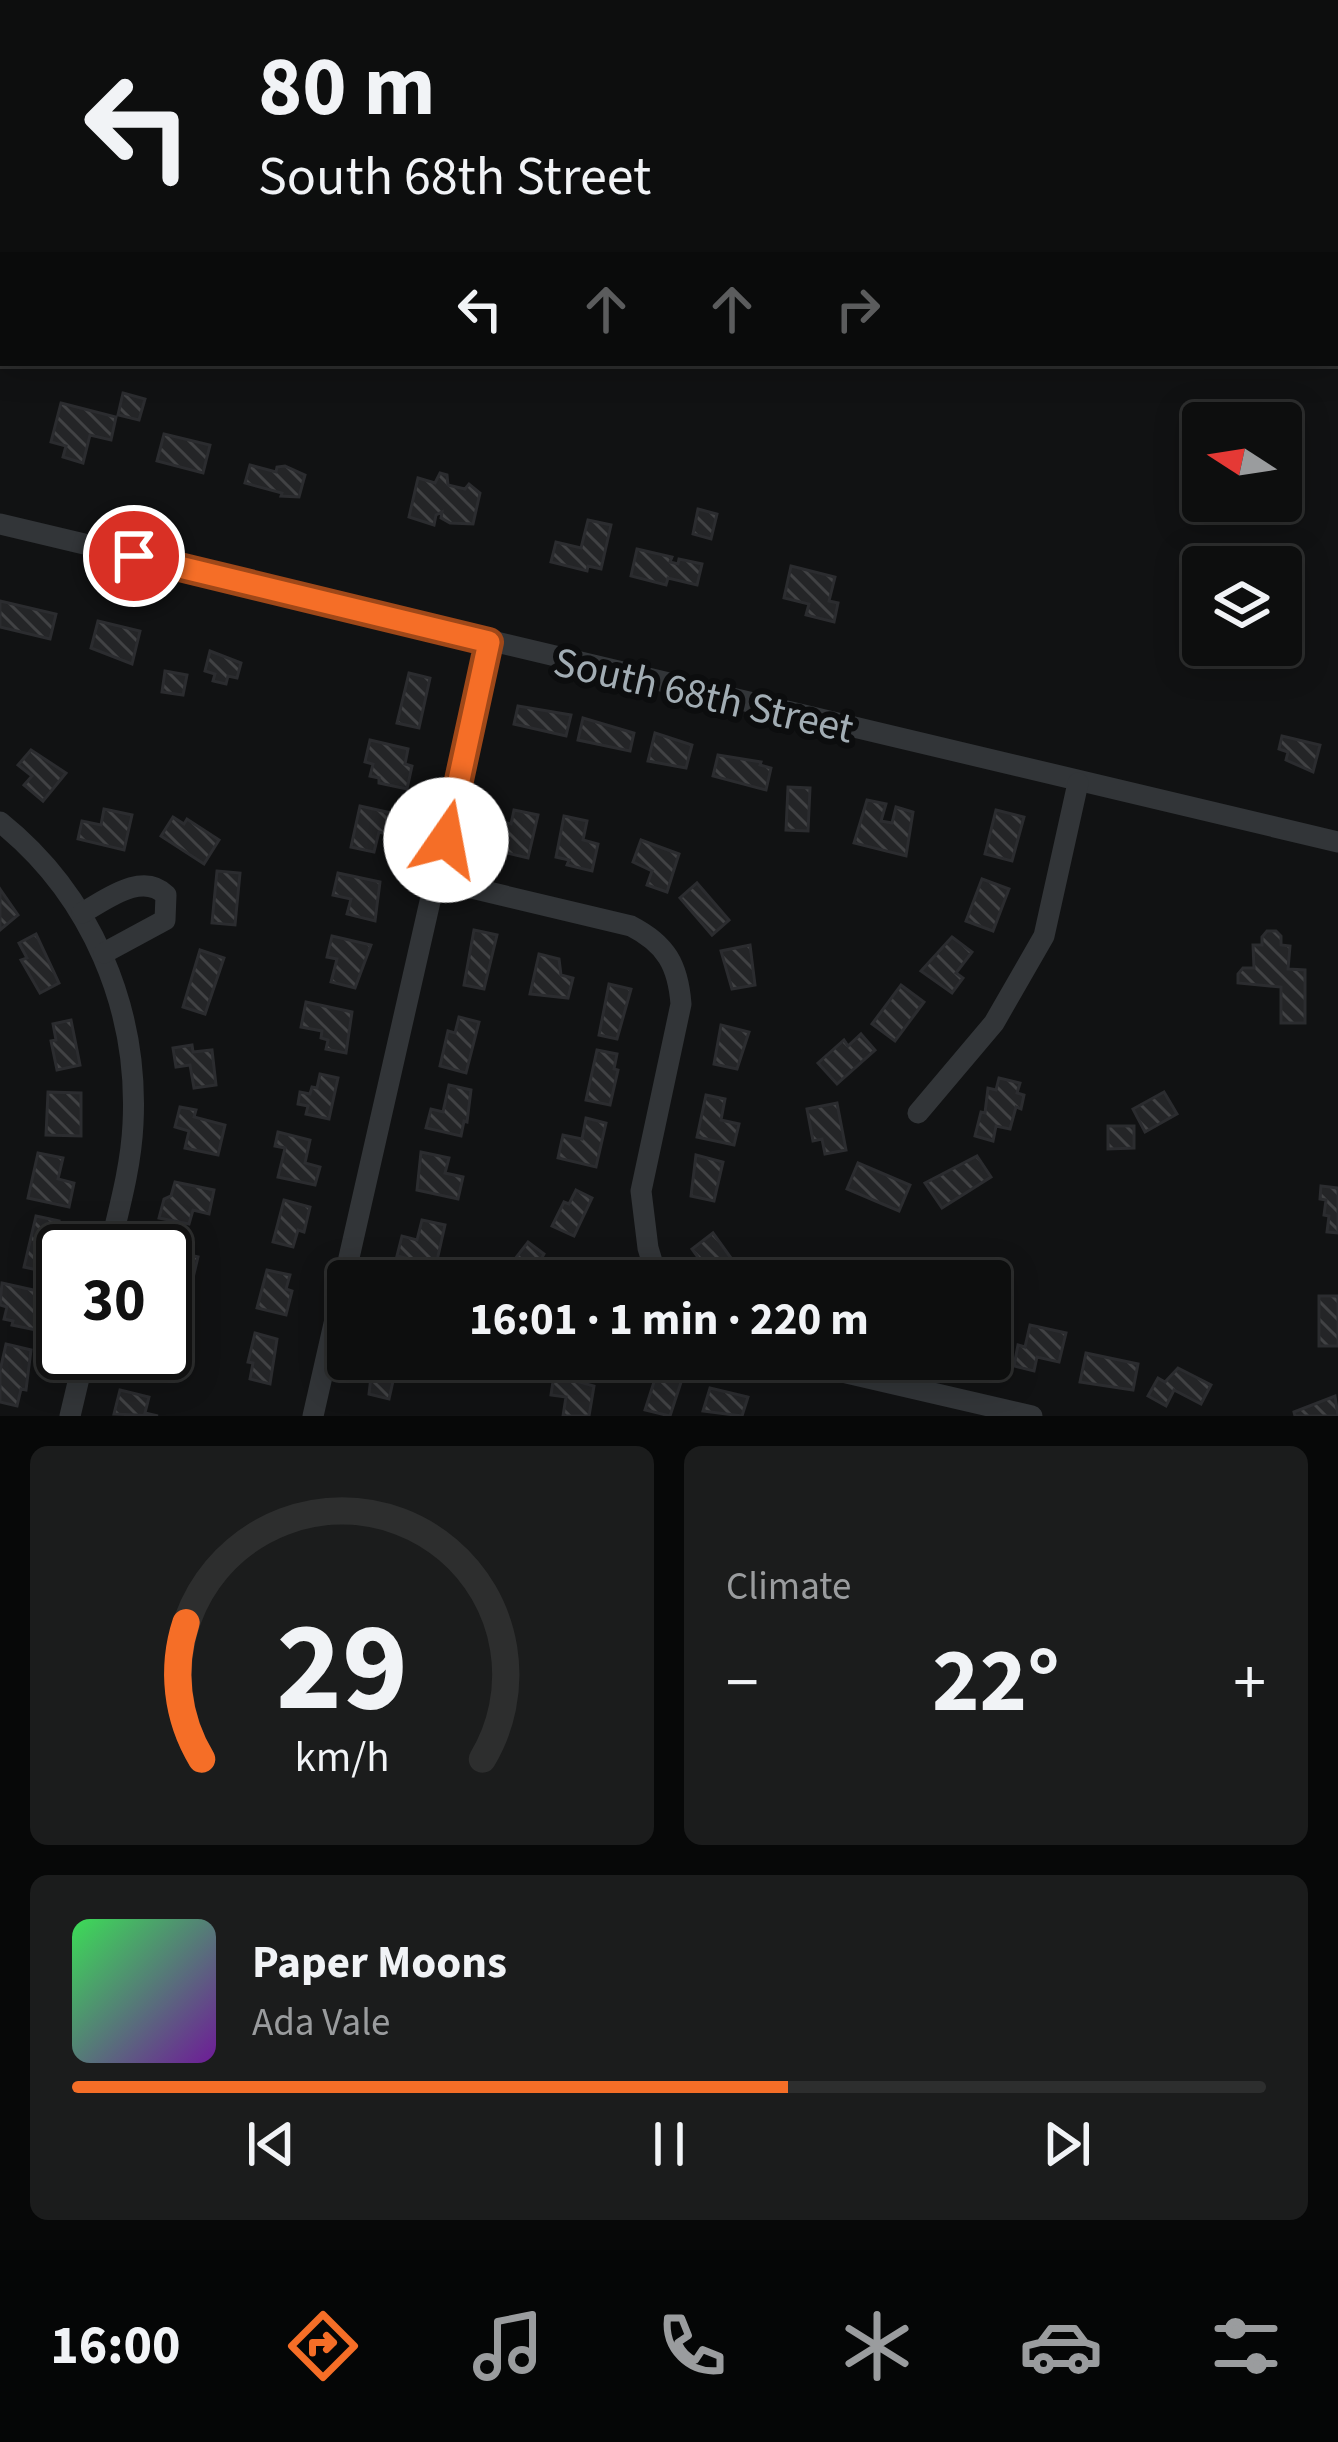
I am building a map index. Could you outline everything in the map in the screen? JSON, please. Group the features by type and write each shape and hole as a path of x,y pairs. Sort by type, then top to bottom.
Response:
{"street":[{"name":"South 68th Street","path":"0,524 1338,842"},
{"path":"313,1416 489,642"},
{"path":"918,1113 994,1023 1043,936 1078,783"},
{"path":"0,822 82,913 104,953 121,1008 133,1100 126,1178 115,1224"},
{"path":"438,880 631,926 663,946 679,983 676,1028 641,1190 652,1260"},
{"path":"82,913 142,884 166,895 165,920 104,953"},
{"path":"70,1416 79,1380"},
{"path":"877,1380 1033,1416"}],"building":[{"path":"123,393 145,399 139,420 118,415"},
{"path":"61,403 116,417 111,440 90,435 83,463 63,457 66,446 51,442"},
{"path":"164,434 210,445 203,473 157,461"},
{"path":"250,465 276,472 277,467 285,466 305,475 299,497 245,483"},
{"path":"440,473 447,475 448,485 465,489 469,484 480,493 473,524 450,523 441,518 442,512 434,525 409,517 418,478 435,483"},
{"path":"698,509 717,514 711,539 693,534"},
{"path":"588,520 611,525 601,569 588,566 587,571 551,562 556,542 581,548"},
{"path":"637,549 672,557 670,562 678,564 679,559 702,564 697,585 668,578 666,585 631,576"},
{"path":"791,566 835,577 829,601 838,603 834,622 806,615 809,604 784,598"},
{"path":"0,601 56,614 50,639 0,627"},
{"path":"98,621 140,631 132,664 91,648"},
{"path":"210,651 241,663 237,678 228,676 226,684 213,681 215,674 205,671"},
{"path":"165,671 187,675 183,695 162,692"},
{"path":"409,673 430,678 419,728 397,723"},
{"path":"518,706 571,715 566,736 514,724"},
{"path":"583,718 634,733 630,751 578,740"},
{"path":"655,733 692,745 686,768 648,761"},
{"path":"1282,736 1320,745 1313,772 1286,760 1288,752 1279,749"},
{"path":"370,740 408,749 405,764 412,766 407,789 379,783 379,778 370,776 373,764 365,762"},
{"path":"31,750 66,773 43,801 24,785 32,776 18,765"},
{"path":"718,755 771,768 766,790 713,776"},
{"path":"788,787 810,788 808,831 786,830"},
{"path":"867,800 886,804 881,821 892,823 896,807 913,812 906,856 854,843"},
{"path":"360,806 400,815 395,836 379,832 374,852 351,847"},
{"path":"104,809 132,815 124,850 78,839 82,821 101,825"},
{"path":"514,810 538,815 528,858 487,842 492,819 511,824"},
{"path":"996,810 1024,817 1012,861 985,854"},
{"path":"564,816 587,821 583,840 598,844 592,871 556,857"},
{"path":"173,817 184,824 187,819 219,840 204,864 161,836"},
{"path":"641,840 679,854 667,892 647,885 652,871 633,862"},
{"path":"217,871 240,873 235,925 212,923"},
{"path":"338,873 380,882 375,921 347,914 351,899 333,895"},
{"path":"982,879 1009,889 993,931 966,921"},
{"path":"697,883 729,920 712,935 680,898"},
{"path":"0,889 18,915 0,930"},
{"path":"474,930 497,935 484,989 464,985"},
{"path":"1267,931 1276,931 1281,945 1290,946 1288,969 1305,970 1305,1023 1281,1023 1281,987 1238,983 1243,968 1254,968 1253,945 1262,945"},
{"path":"36,934 59,983 40,993 21,960 27,958 19,943"},
{"path":"332,936 371,945 355,988 331,982 337,959 327,957"},
{"path":"952,937 972,952 956,973 963,978 952,993 921,971"},
{"path":"750,945 755,985 732,989 721,951"},
{"path":"200,950 224,958 205,1014 183,1007"},
{"path":"539,954 559,959 561,975 573,978 568,998 530,994"},
{"path":"609,984 631,989 617,1039 599,1035"},
{"path":"901,985 924,1002 895,1041 872,1024"},
{"path":"306,1002 352,1012 346,1053 326,1049 328,1040 321,1038 322,1031 301,1027"},
{"path":"459,1017 479,1022 466,1073 440,1066 448,1031 455,1033"},
{"path":"71,1020 80,1065 57,1070 53,1024"},
{"path":"721,1025 749,1032 737,1069 714,1064"},
{"path":"861,1034 875,1050 837,1084 818,1063 844,1040 848,1046"},
{"path":"192,1045 193,1052 212,1050 216,1085 194,1088 190,1065 176,1067 173,1048"},
{"path":"597,1050 617,1054 610,1105 586,1100"},
{"path":"320,1074 338,1078 329,1119 306,1114 308,1106 298,1104 300,1092 310,1094 312,1087 317,1088"},
{"path":"999,1078 1020,1083 1017,1093 1024,1095 1010,1129 996,1126 993,1141 975,1136 981,1112 985,1113 988,1088 996,1090"},
{"path":"449,1085 471,1090 461,1136 426,1128 431,1109 443,1112"},
{"path":"48,1092 81,1093 81,1136 46,1135"},
{"path":"1164,1092 1177,1114 1145,1132 1133,1109"},
{"path":"706,1095 725,1099 721,1120 739,1124 734,1145 697,1137"},
{"path":"837,1103 846,1150 825,1154 822,1139 813,1141 807,1109"},
{"path":"180,1107 196,1110 194,1117 225,1125 218,1155 185,1148 189,1131 175,1127"},
{"path":"586,1118 606,1123 596,1167 558,1158 563,1135 582,1139"},
{"path":"1108,1126 1134,1126 1134,1148 1108,1149"},
{"path":"278,1132 310,1140 305,1163 320,1167 315,1185 278,1177 285,1148 275,1146"},
{"path":"421,1152 449,1158 445,1173 463,1177 458,1199 417,1190"},
{"path":"38,1153 63,1158 58,1179 74,1183 69,1207 28,1198"},
{"path":"696,1155 723,1162 714,1201 691,1196"},
{"path":"977,1156 991,1177 942,1208 925,1183"},
{"path":"858,1163 910,1185 899,1211 847,1189"},
{"path":"175,1182 214,1190 209,1214 193,1210 189,1224 159,1218 164,1199 171,1196"},
{"path":"1321,1186 1338,1188 1338,1233 1327,1232 1329,1216 1324,1215"},
{"path":"576,1190 592,1198 574,1236 552,1226"},
{"path":"284,1200 310,1207 304,1232 298,1230 293,1247 273,1242"},
{"path":"36,1216 59,1221 36,1224 36,1270 24,1267"},
{"path":"422,1220 445,1225 437,1260 397,1256 402,1236 417,1240"},
{"path":"713,1233 732,1260 700,1260 692,1249"},
{"path":"528,1242 544,1254 541,1260 514,1260"},
{"path":"267,1270 290,1275 286,1315 257,1308"},
{"path":"2,1283 36,1291 36,1330 12,1325 13,1321 4,1319 7,1307 0,1305"},
{"path":"1319,1296 1338,1296 1338,1346 1319,1346"},
{"path":"1030,1325 1066,1333 1059,1362 1037,1357 1034,1371 1014,1366 1018,1345 1025,1347"},
{"path":"255,1333 277,1339 270,1384 250,1379 253,1363 248,1362"},
{"path":"6,1344 31,1350 26,1390 21,1389 17,1406 0,1402"},
{"path":"1086,1353 1138,1364 1133,1390 1080,1382"},
{"path":"1178,1368 1211,1385 1201,1404 1174,1390 1166,1406 1148,1396 1158,1378 1165,1382"},
{"path":"371,1380 393,1380 389,1399 369,1394"},
{"path":"553,1380 594,1386 589,1416 563,1416 566,1397 551,1395"},
{"path":"649,1380 682,1380 670,1416 645,1410 654,1382"},
{"path":"710,1388 748,1397 742,1416 703,1411"},
{"path":"120,1390 149,1397 145,1413 158,1416 114,1414"},
{"path":"1335,1396 1338,1416 1295,1416 1294,1412"}],"route":[{"path":"134,556 489,642 446,840"}]}
